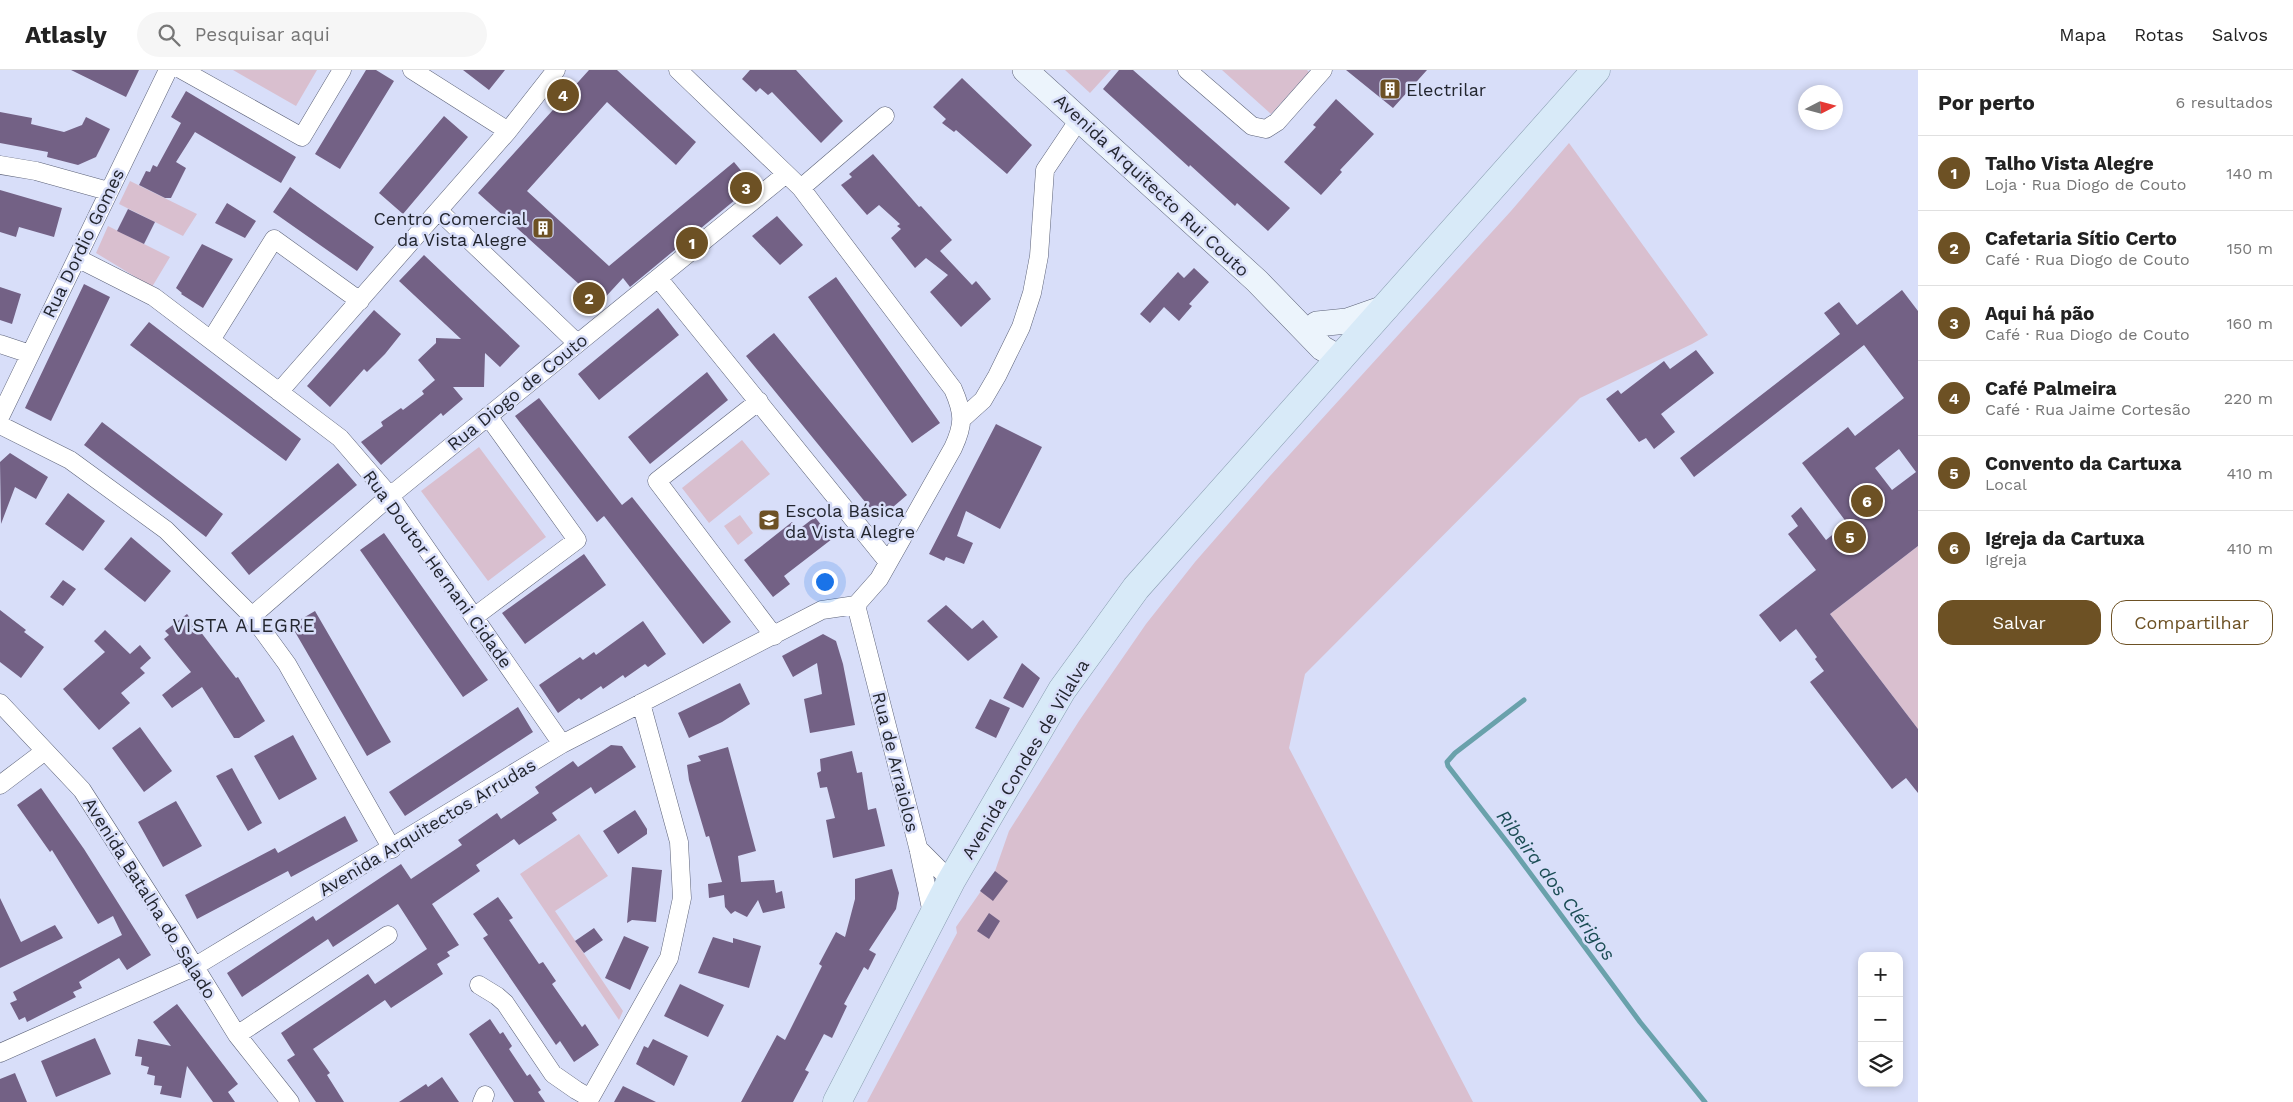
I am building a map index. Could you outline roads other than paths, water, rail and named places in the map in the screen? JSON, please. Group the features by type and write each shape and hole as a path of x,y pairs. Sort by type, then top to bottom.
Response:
{"main road":[{"name":"Avenida Condes de Vilalva","path":"837,1102 951,881 1062,690 1136,588 1596,70"}],"street":[{"name":"Rua Dordio Gomes","path":"0,417 168,70"},
{"path":"182,70 302,137 342,70"},
{"path":"412,70 508,131"},
{"path":"280,392 508,131 556,70"},
{"path":"678,70 802,188 953,389 963,418 961,431 953,448 888,562 873,588 856,605"},
{"path":"1187,70 1252,126 1266,129 1277,122 1323,70"},
{"name":"Avenida Arquitecto Rui Couto","path":"1027,71 1311,328 1332,335 1341,359"},
{"path":"802,188 885,116"},
{"path":"963,418 983,400 1021,327 1032,293 1039,256 1046,170 1080,118"},
{"path":"0,165 36,172 108,192"},
{"name":"Rua Diogo de Couto","path":"252,616 390,496 786,174"},
{"path":"439,211 577,343"},
{"path":"211,340 274,239 360,301"},
{"name":"Rua Doutor Hernani Cidade","path":"77,258 154,297 340,438 390,496 562,744"},
{"path":"658,278 888,562"},
{"path":"1311,328 1347,321 1387,307"},
{"name":"Avenida Arquitecto Rui Couto","path":"1308,396 1313,359 1311,328"},
{"path":"0,344 30,354"},
{"path":"758,402 656,481 774,636"},
{"path":"474,617 577,540 488,416"},
{"path":"0,425 70,460 166,530 252,616 287,664 392,849"},
{"name":"Avenida Arquitectos Arrudas","path":"0,1053 194,967 392,849 562,744 822,610 856,605"},
{"name":"Rua de Arraiolos","path":"856,605 918,847 933,919"},
{"name":"Avenida Batalha do Salado","path":"0,703 82,790 237,1035 290,1102"},
{"path":"478,985 505,1003 553,1074 589,1100 669,958 682,898 679,842 641,703"},
{"path":"0,784 45,751"},
{"path":"918,847 951,881"},
{"path":"237,1035 388,935"}],"waterway":[{"name":"Ribeira dos Clérigos","path":"1524,700 1455,753 1447,762 1448,766 1513,850 1640,1022 1705,1102"}],"place":[{"name":"Electrilar","path":"1390,89"},
{"name":"Café Palmeira","path":"563,95"},
{"name":"Aqui há pão","path":"746,188"},
{"name":"Centro Comercial da Vista Alegre","path":"543,228"},
{"name":"Talho Vista Alegre","path":"692,243"},
{"name":"Cafetaria Sítio Certo","path":"589,298"},
{"name":"Igreja da Cartuxa","path":"1867,501"},
{"name":"Escola Básica da Vista Alegre","path":"769,520"},
{"name":"Convento da Cartuxa","path":"1850,537"}],"district":[{"name":"VISTA ALEGRE","path":"244,625"}]}
